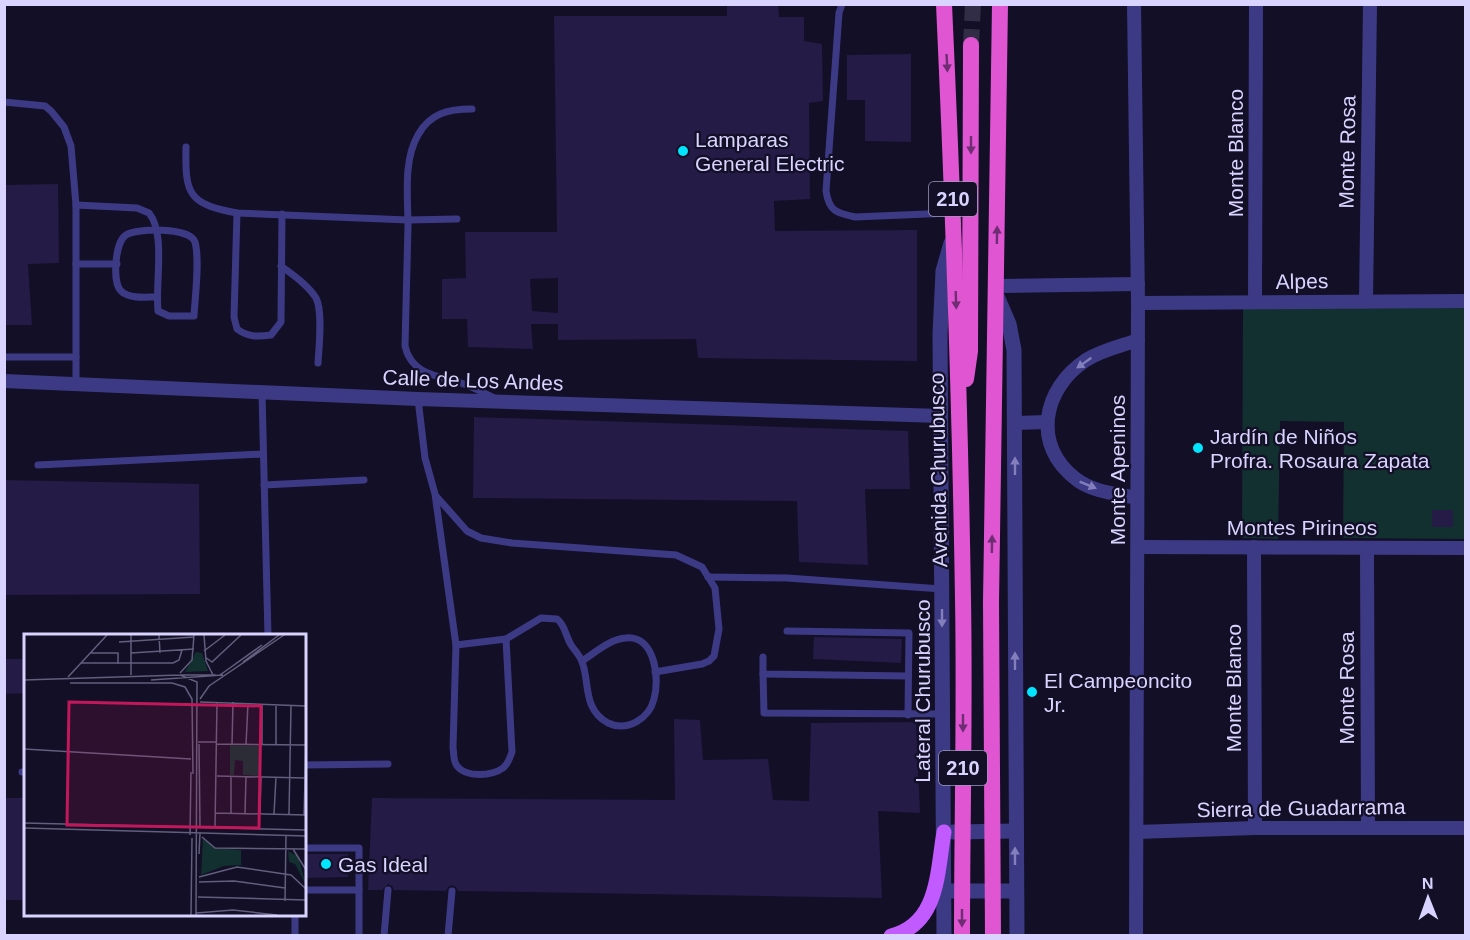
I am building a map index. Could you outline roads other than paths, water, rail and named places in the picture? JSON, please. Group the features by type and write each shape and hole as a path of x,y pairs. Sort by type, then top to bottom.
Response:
{"highway":[{"name":"Avenida Churubusco","path":"944,4 954,213 963,601 962,936"},
{"name":"210","path":"993,936 990,602 1000,4"},
{"path":"959,394 966,381 970,351 971,45"}],"main road":[{"path":"891,936 902,933 916,924 929,909 944,832"}],"street":[{"name":"Monte Apeninos","path":"1134,4 1138,284 1136,936"},
{"name":"Monte Blanco","path":"1255,302 1256,4"},
{"name":"Monte Rosa","path":"1366,301 1370,4"},
{"name":"Lateral Churubusco","path":"944,936 940,334 943,271 954,231"},
{"path":"1017,936 1015,423 1012,336 996,290 1138,284"},
{"name":"Alpes","path":"1138,303 1466,301"},
{"path":"1137,498 1105,492 1078,481 1055,456 1049,441 1047,422 1053,397 1071,373 1087,360 1138,340"},
{"name":"Calle de Los Andes","path":"4,381 418,399 940,416"},
{"path":"1015,423 1047,422"},
{"name":"Montes Pirineos","path":"1138,547 1466,548"},
{"name":"Monte Blanco","path":"1254,547 1255,828"},
{"name":"Monte Rosa","path":"1367,548 1368,828"},
{"name":"Sierra de Guadarrama","path":"1137,832 1255,828 1466,828"},
{"path":"944,832 1016,831"},
{"path":"944,891 1016,891"}],"lane":[{"path":"842,4 838,25 826,191 832,209 855,217 954,213"},
{"path":"4,102 45,106 64,127 71,146 76,204 76,384"},
{"path":"472,109 454,109 442,112 433,118 419,133 411,154 408,174 405,346 407,354 418,369 430,375 471,387 501,401"},
{"path":"186,147 186,178 189,190 207,205 237,213 408,220 457,219"},
{"path":"76,204 144,209 154,218 158,230 156,297 158,311 169,316 194,316 195,242 192,237 186,233 158,230 138,232 125,236 118,247 117,285 122,292 128,296 156,297"},
{"path":"237,213 234,316 237,328 246,335 259,337 272,335 281,322 282,214"},
{"path":"76,264 117,264"},
{"path":"281,266 296,277 317,299 318,363"},
{"path":"4,357 76,357"},
{"path":"262,393 268,634"},
{"path":"418,399 425,458 435,494 456,645 454,761 458,768 465,772 482,775 505,767 512,752 506,639"},
{"path":"38,465 263,454"},
{"path":"264,485 364,480"},
{"path":"435,494 467,531 481,538 512,543 676,555 702,567 715,588 719,629 714,656 702,664 655,672"},
{"path":"708,577 787,578 942,589"},
{"path":"456,645 506,639 541,618 552,617 560,622 582,661 590,701 607,722 616,725 631,725 640,720 651,708 654,700 655,672 646,644 633,638 618,640 582,661"},
{"path":"787,631 909,633 908,715"},
{"path":"763,657 764,712 943,714"},
{"path":"763,674 908,676"},
{"path":"306,765 388,765"},
{"path":"306,848 359,848 359,936"},
{"path":"306,890 359,890"},
{"path":"384,936 388,890"},
{"path":"448,936 452,891"},
{"path":"295,916 295,936"}],"tunnel":[{"path":"971,45 973,4"}],"place":[{"name":"Lamparas General Electric","path":"683,151"},
{"name":"Jardín de Niños Profra. Rosaura Zapata","path":"1198,448"},
{"name":"El Campeoncito Jr.","path":"1032,692"},
{"name":"Gas Ideal","path":"326,864"}]}
